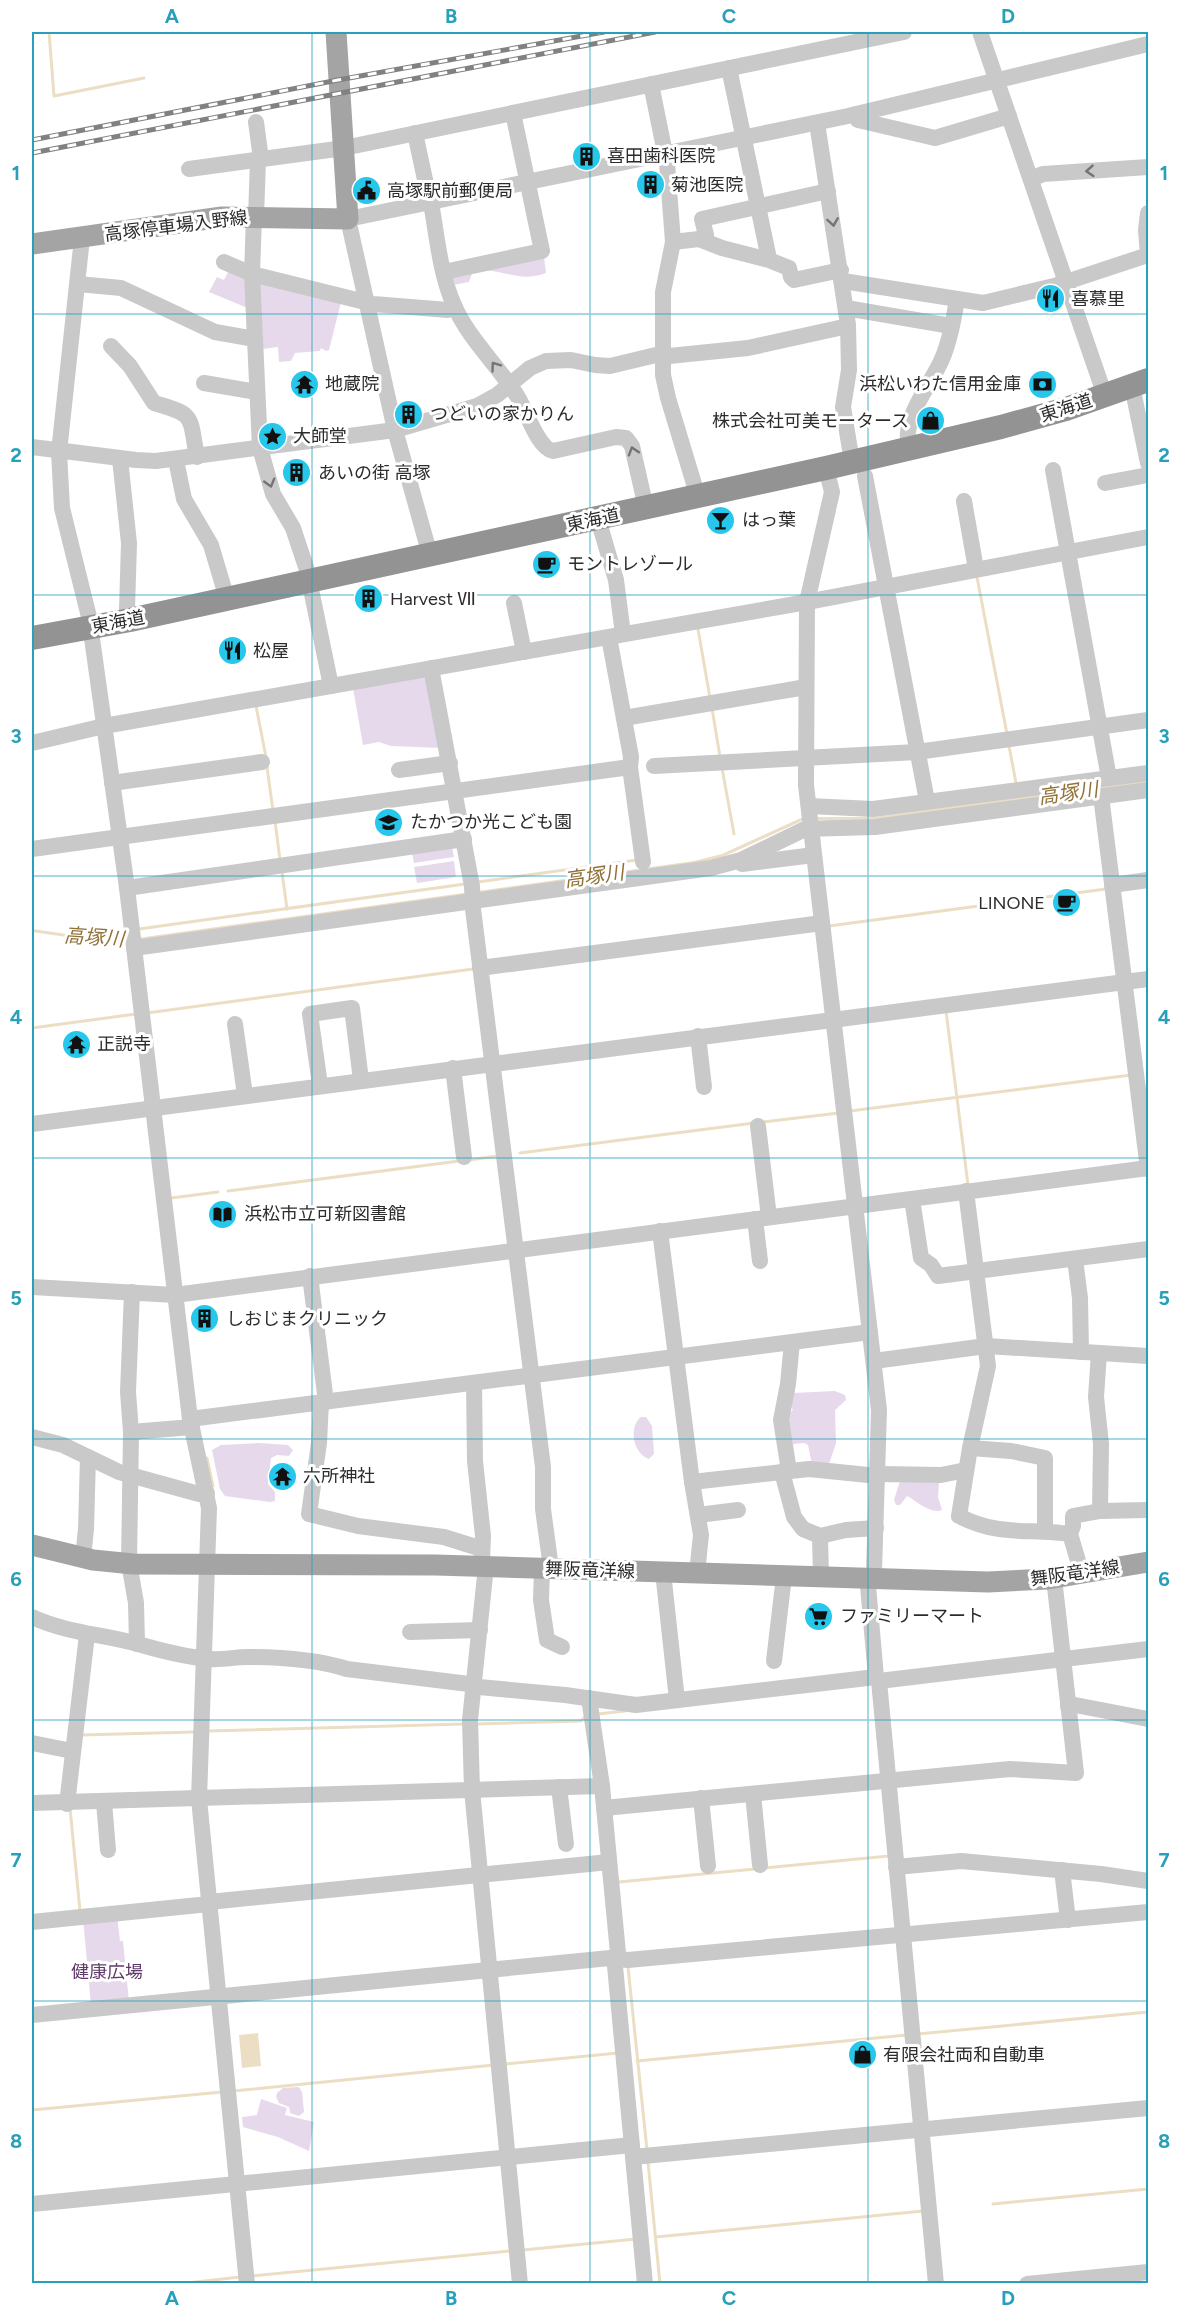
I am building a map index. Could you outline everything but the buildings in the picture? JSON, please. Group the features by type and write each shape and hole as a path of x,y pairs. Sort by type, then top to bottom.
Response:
{"highway":[{"name":"東海道","path":"32,638 309,582 826,468 859,469 909,449 1034,419 1140,383"}],"main road":[{"path":"336,32 348,219"},
{"name":"高塚停車場入野線","path":"32,244 213,218 255,216 348,219"},
{"name":"舞阪竜洋線","path":"32,1545 83,1558 129,1563 483,1561 546,1568 1003,1582 1054,1578 1149,1562"}],"street":[{"path":"189,169 344,148 904,32"},
{"path":"980,32 1105,396"},
{"path":"430,555 395,430 348,219 817,123 1149,44"},
{"path":"729,68 768,254 766,259"},
{"path":"651,84 665,154 673,242 663,292 662,355 665,387 698,497"},
{"path":"444,272 542,251 513,113"},
{"path":"856,114 858,120 935,138 1009,116"},
{"path":"256,122 259,159 252,274 260,448 273,494 293,528 309,582 331,686"},
{"path":"817,123 848,326 849,370 843,406 886,586 927,801"},
{"path":"415,133 444,272 455,307 467,329 509,385 542,445 549,450 558,451 615,437 626,438 630,441 646,508"},
{"path":"1030,179 1043,174 1149,167"},
{"path":"704,240 706,235 702,219 828,191"},
{"path":"673,242 704,240 722,248 766,259 789,268 790,277 794,280 842,276 983,303 1066,283 1148,255 1146,230 1149,213"},
{"path":"82,238 59,452 62,508 90,628 127,888 191,1423 209,1508 209,1564 199,1799 247,2283"},
{"path":"224,262 252,274 366,302 448,310 455,307"},
{"path":"78,284 121,288 216,333 255,339"},
{"path":"909,449 906,440 908,424 943,357 957,299"},
{"path":"846,308 951,326"},
{"path":"32,447 120,459 176,460 395,430 466,411 487,401 530,368 546,361 571,360 610,366 656,355 735,350 848,326"},
{"path":"111,346 130,366 154,403 182,411 189,418 197,457"},
{"path":"204,383 257,392"},
{"path":"1140,383 1149,464"},
{"path":"120,459 129,543 127,609 130,620"},
{"path":"176,460 184,499 211,545 226,599"},
{"path":"826,468 832,492 807,602 806,758 814,855 879,1416 874,1571 868,1586 936,2283"},
{"path":"1053,470 1109,778"},
{"path":"1105,483 1149,475"},
{"path":"964,501 976,569"},
{"path":"598,519 616,580 616,635 643,862"},
{"path":"32,743 104,726 807,602 1149,537"},
{"path":"514,603 524,652"},
{"path":"431,668 473,896 480,968 543,1467 546,1568 540,1600 547,1640 562,1647"},
{"path":"624,717 806,687"},
{"path":"654,766 917,752 1149,720"},
{"path":"112,783 262,762"},
{"path":"399,770 450,763"},
{"path":"32,849 630,767"},
{"path":"726,865 800,830 810,818 1149,773"},
{"path":"810,818 875,827 1149,790"},
{"path":"32,1287 175,1295 1148,1168 1101,796"},
{"path":"127,888 464,839"},
{"path":"133,943 473,896 814,855"},
{"path":"1112,885 1149,880"},
{"path":"480,968 822,923"},
{"path":"32,1124 1149,979"},
{"path":"320,1086 310,1014 352,1008 361,1080"},
{"path":"236,1024 245,1095"},
{"path":"698,1036 704,1087"},
{"path":"453,1068 464,1157"},
{"path":"758,1126 762,1218 760,1261"},
{"path":"966,1191 986,1346 987,1376 970,1448 959,1516 981,1526 1005,1531 1045,1530 1070,1534"},
{"path":"912,1198 921,1258 931,1265 938,1276 1149,1250"},
{"path":"660,1231 692,1482 701,1535 697,1573"},
{"path":"1075,1259 1080,1304 1081,1352"},
{"path":"310,1276 324,1402 309,1514 358,1526 444,1538 483,1561"},
{"path":"132,1292 128,1392 131,1432 129,1563 136,1603 137,1644"},
{"path":"131,1432 324,1402 870,1332"},
{"path":"792,1342 788,1384 781,1420 785,1471 794,1517 803,1529 820,1536 846,1530 876,1528"},
{"path":"874,1361 986,1346 1149,1356"},
{"path":"1099,1353 1096,1397 1101,1444 1101,1511"},
{"path":"474,1383 475,1461 483,1561 480,1630 470,1720 472,1790 520,2283"},
{"path":"32,1437 63,1445 119,1472 200,1494 207,1493"},
{"path":"970,1448 1011,1451 1045,1458 1045,1530"},
{"path":"83,1558 88,1457"},
{"path":"692,1482 809,1468 878,1475 941,1475 966,1470"},
{"path":"698,1515 738,1510"},
{"path":"1082,1574 1070,1534 1073,1516 1101,1511 1149,1510"},
{"path":"820,1536 821,1577"},
{"path":"663,1572 677,1700"},
{"path":"774,1661 784,1576"},
{"path":"604,1808 1010,1769 1076,1773 1054,1578"},
{"path":"32,1617 49,1625 87,1635 137,1644 159,1651 204,1658 303,1660 332,1664 347,1669 636,1705 1149,1649"},
{"path":"410,1632 480,1630"},
{"path":"67,1804 87,1635"},
{"path":"589,1698 602,1786 618,1953 615,1966 645,2283"},
{"path":"1068,1706 1075,1705 1149,1719"},
{"path":"32,1743 72,1751"},
{"path":"32,1803 67,1804 602,1786"},
{"path":"560,1787 566,1844"},
{"path":"753,1794 760,1865"},
{"path":"701,1798 708,1866"},
{"path":"104,1802 108,1850"},
{"path":"896,1867 961,1860 1149,1881"},
{"path":"32,1922 609,1862"},
{"path":"1062,1870 1068,1920"},
{"path":"32,2015 489,1970 616,1959 628,1960 1149,1912"},
{"path":"32,2204 507,2157 632,2151 921,2130 1149,2108"},
{"path":"1028,2283 1149,2272"}],"green space":[{"path":"544,257 546,273 538,275 525,277 487,271 472,274 469,282 453,285 449,276"},
{"path":"230,268 247,276 250,309 209,292 217,277 224,280"},
{"path":"259,280 341,302 329,350 321,348 320,351 295,353 291,361 279,362 278,347 263,349"},
{"path":"423,675 428,678 442,748 391,746 379,742 363,745 353,688"},
{"path":"452,847 454,857 414,863 412,853"},
{"path":"454,861 456,877 417,883 414,867"},
{"path":"835,1391 845,1395 846,1400 835,1410 836,1443 829,1464 812,1465 808,1445 793,1444 786,1416 793,1410 789,1404 793,1393"},
{"path":"641,1417 646,1417 652,1426 654,1454 649,1459 639,1452 634,1440 635,1427"},
{"path":"259,1443 288,1445 293,1450 289,1456 277,1455 271,1458 268,1484 275,1492 275,1501 225,1496 220,1489 212,1450 221,1445"},
{"path":"900,1481 939,1483 938,1497 942,1510 933,1511 907,1496 900,1505 896,1505 894,1500"},
{"name":"健康広場","path":"117,1915 120,1941 123,1941 129,2002 91,2005 83,1919"},
{"path":"299,2087 302,2092 304,2112 299,2116 290,2113 289,2107 279,2103 276,2097 283,2088"},
{"path":"261,2099 287,2108 285,2115 314,2122 309,2151 278,2137 243,2127 242,2117 257,2115"}],"water":[{"name":"高塚川","path":"1148,779 1148,784 874,822 804,820 723,857 694,864 116,944 32,932 32,929 116,941 694,861 722,854 803,817 874,817"},
{"path":"258,2033 261,2066 242,2068 239,2035"}],"waterway":[{"path":"49,32 54,96 144,78"},
{"path":"977,577 1007,734"},
{"path":"698,629 710,698"},
{"path":"256,706 266,757"},
{"path":"712,708 720,757"},
{"path":"1009,746 1016,783"},
{"path":"267,767 273,811"},
{"path":"722,768 734,834"},
{"path":"275,821 280,860"},
{"name":"高塚川","path":"478,882 637,860"},
{"path":"282,872 287,909"},
{"path":"139,929 465,884"},
{"path":"829,926 1106,889"},
{"path":"147,1013 473,969"},
{"path":"946,1011 968,1185"},
{"path":"32,1028 136,1014"},
{"path":"850,1111 1131,1075"},
{"path":"763,1122 839,1113"},
{"path":"520,1153 754,1123"},
{"path":"469,1160 498,1156"},
{"path":"228,1191 459,1161"},
{"path":"171,1198 218,1192"},
{"path":"207,1458 213,1486"},
{"path":"598,1714 625,1711"},
{"path":"476,1724 581,1721 585,1717"},
{"path":"207,1731 464,1724"},
{"path":"81,1735 194,1732"},
{"path":"70,1808 80,1911"},
{"path":"764,1868 889,1856"},
{"path":"619,1882 755,1869"},
{"path":"628,1967 647,2150"},
{"path":"918,2034 1148,2012"},
{"path":"637,2061 907,2035"},
{"path":"505,2064 618,2053"},
{"path":"233,2091 494,2065"},
{"path":"32,2110 222,2092"},
{"path":"648,2162 660,2284"},
{"path":"993,2204 1148,2189"},
{"path":"656,2237 923,2211"},
{"path":"523,2250 636,2239"},
{"path":"252,2276 511,2251"},
{"path":"178,2284 240,2277"}],"railway":[{"path":"32,140 338,80 604,32"},
{"path":"32,153 655,32"}],"place":[{"name":"喜田歯科医院","path":"586,156"},
{"name":"菊池医院","path":"650,185"},
{"name":"高塚駅前郵便局","path":"366,191"},
{"name":"喜慕里","path":"1050,299"},
{"name":"地蔵院","path":"304,384"},
{"name":"浜松いわた信用金庫","path":"1042,384"},
{"name":"つどいの家かりん","path":"409,414"},
{"name":"株式会社可美モータース","path":"930,421"},
{"name":"大師堂","path":"272,436"},
{"name":"あいの街 高塚","path":"297,473"},
{"name":"はっ葉","path":"721,520"},
{"name":"モントレゾール","path":"546,564"},
{"name":"Harvest Ⅶ","path":"369,599"},
{"name":"松屋","path":"232,651"},
{"name":"たかつか光こども園","path":"389,822"},
{"name":"LINONE","path":"1066,903"},
{"name":"正説寺","path":"76,1044"},
{"name":"浜松市立可新図書館","path":"223,1214"},
{"name":"しおじまクリニック","path":"205,1319"},
{"name":"六所神社","path":"282,1476"},
{"name":"ファミリーマート","path":"819,1616"},
{"name":"有限会社両和自動車","path":"862,2055"}]}
